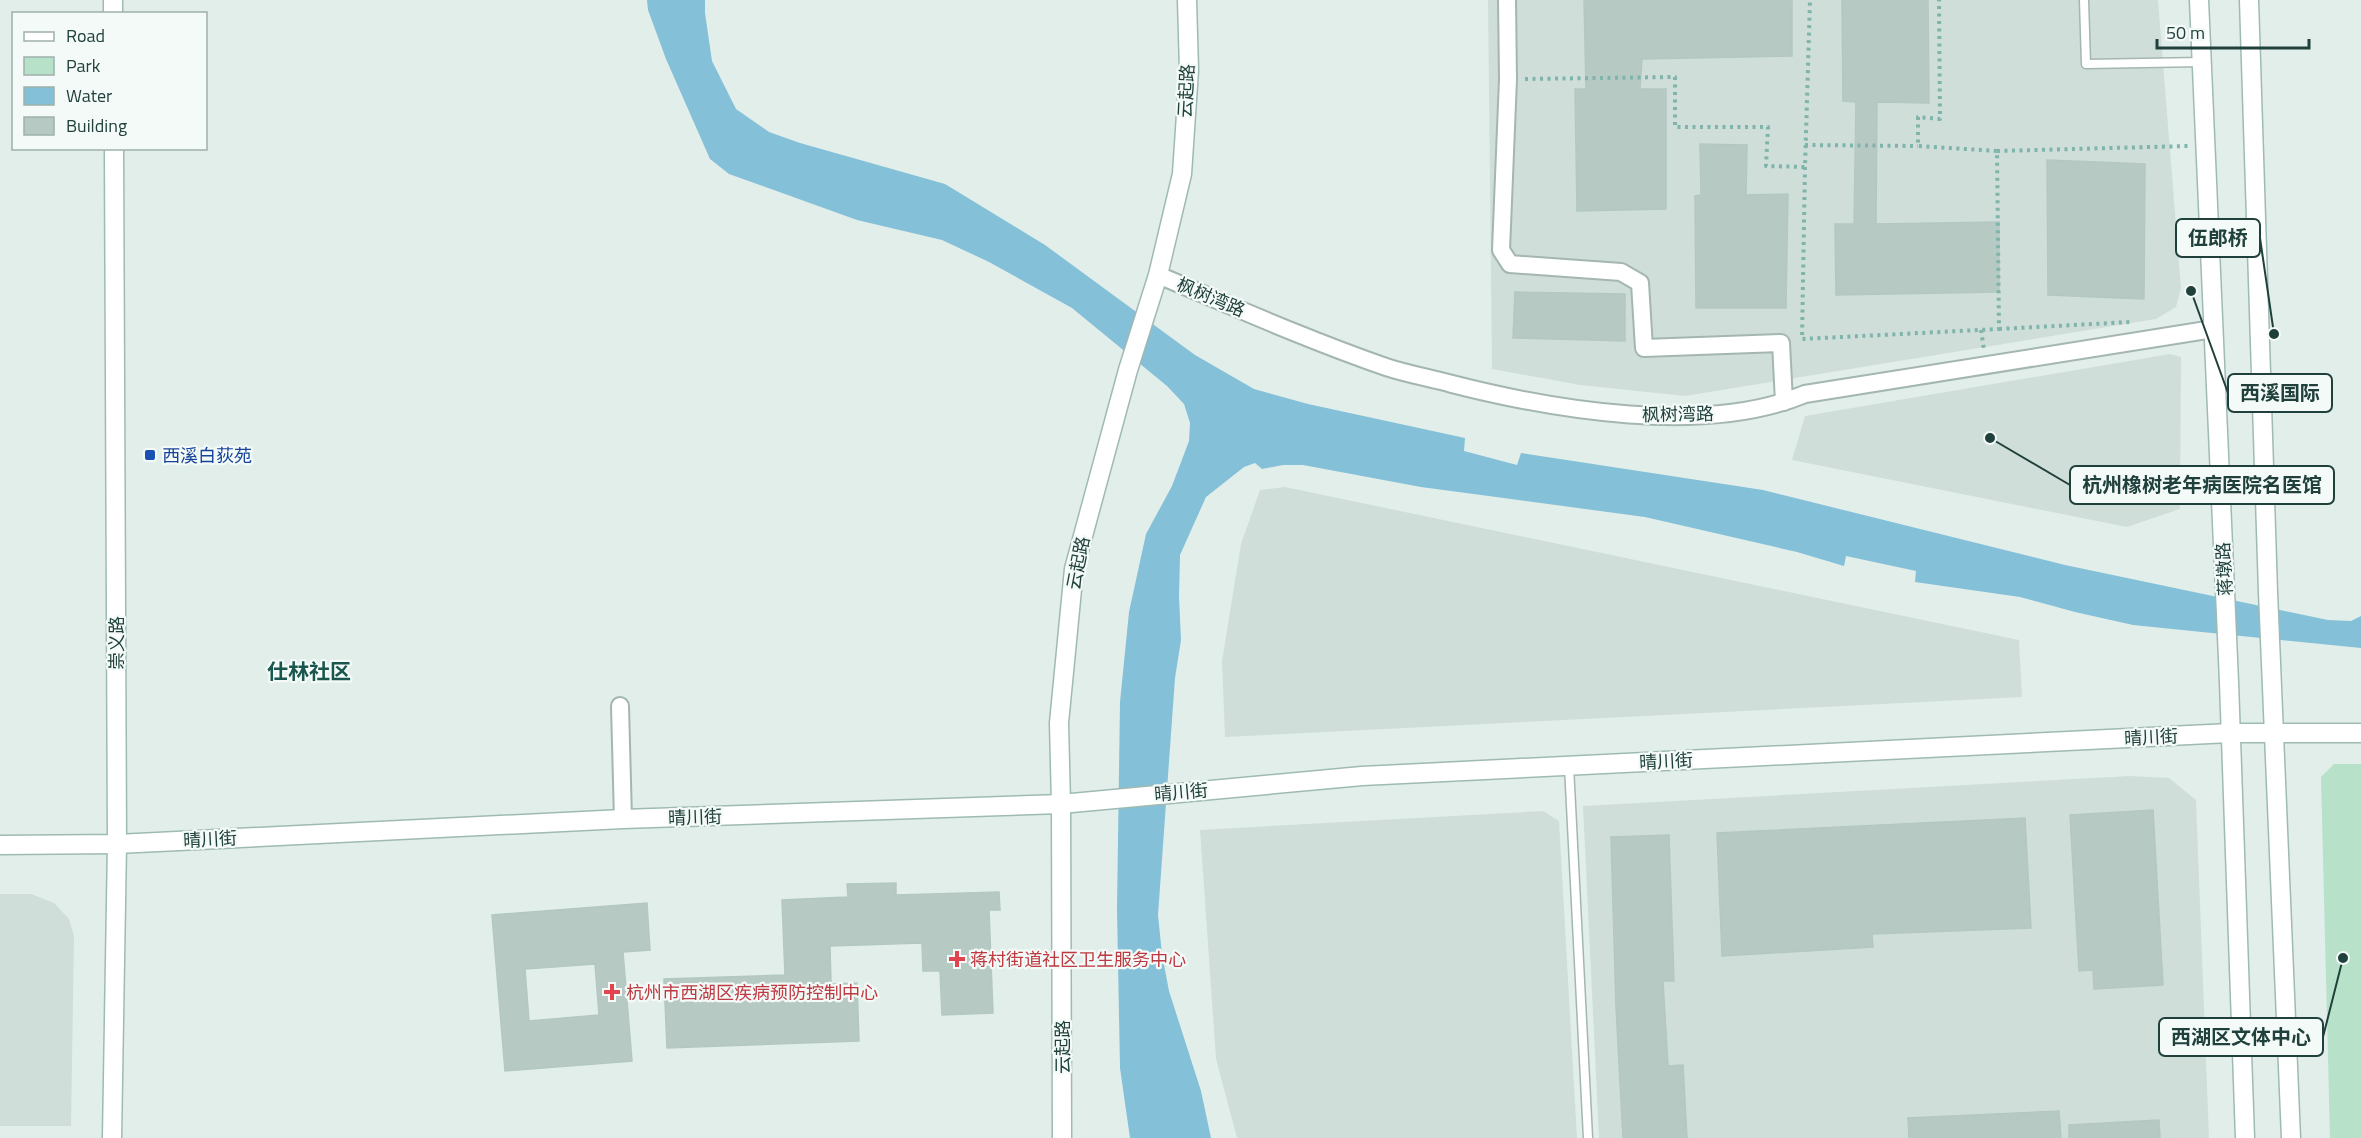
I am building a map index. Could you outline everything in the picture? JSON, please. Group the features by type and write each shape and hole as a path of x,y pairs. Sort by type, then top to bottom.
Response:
{"street":[{"name":"云起路","path":"1062,1138 1059,723 1074,569 1128,370 1158,275 1182,174 1189,70 1187,0"},
{"path":"1507,0 1508,79 1501,250 1510,264 1621,272 1640,284 1644,348 1781,344 1784,402"},
{"name":"蒋墩路","path":"2199,0 2229,682 2246,1138"},
{"path":"2249,0 2268,592 2274,682 2291,1138"},
{"name":"崇义路","path":"112,1138 117,844 114,150"},
{"name":"枫树湾路","path":"1158,275 1289,330 1388,368 1542,404 1642,416 1736,413 1784,402 1805,394 2213,329"},
{"path":"620,706 623,819"},
{"name":"晴川街","path":"0,845 117,844 623,819 1061,804 1362,776 2230,733 2361,733"}],"lane":[{"path":"2085,0 2086,64 2202,62"},
{"path":"1569,766 1588,1138"}],"path":[{"path":"1810,0 1802,339 2137,322"},
{"path":"1918,146 1918,117 1940,119 1939,0"},
{"path":"1508,79 1675,77 1676,127 1768,127 1767,166 1805,166"},
{"path":"1805,145 1918,146 1997,151 2205,145"},
{"path":"1997,151 1999,329"}],"shaded area":[{"path":"1488,0 2158,0 2181,288 2176,307 2156,319 1685,396 1580,385 1492,369"},
{"path":"2170,354 2181,357 2180,509 2127,527 1792,460 1805,416"},
{"path":"1285,487 2019,640 2022,697 1225,737 1222,661 1241,544 1260,490"},
{"path":"2130,776 2169,778 2196,800 2209,1138 1599,1138 1583,806"},
{"path":"1543,811 1559,821 1577,1138 1237,1138 1216,1059 1200,830"},
{"path":"0,894 31,894 54,903 69,919 74,936 71,1126 0,1126"}],"green space":[{"path":"2334,764 2361,764 2361,1138 2330,1138 2321,777"}],"water":[{"path":"647,0 705,0 712,61 736,109 769,132 945,184 1045,245 1195,355 1254,389 1308,404 1465,438 1464,451 1517,465 1521,453 1763,490 2065,565 2328,620 2351,621 2361,616 2361,648 2133,625 2020,597 1915,582 1916,571 1846,556 1844,566 1797,552 1645,517 1421,487 1303,465 1283,465 1262,469 1255,463 1244,467 1206,497 1180,555 1181,640 1175,678 1158,915 1169,991 1201,1091 1211,1138 1130,1138 1120,1068 1117,909 1120,702 1129,612 1146,534 1172,486 1189,441 1190,423 1184,404 1167,386 1072,308 989,262 942,240 857,220 729,174 710,159 666,59 648,10"}],"building":[{"path":"1584,0 1792,0 1792,56 1642,59 1640,89 1666,89 1666,209 1577,211 1575,89 1586,89"},
{"path":"1842,0 1928,0 1929,103 1877,102 1876,224 1999,222 1999,292 1836,295 1835,224 1854,224 1856,102 1843,101"},
{"path":"1700,144 1747,145 1746,195 1788,194 1786,308 1696,308 1695,196 1701,195"},
{"path":"2047,160 2145,164 2144,299 2048,295"},
{"path":"1515,292 1625,294 1625,341 1513,338"},
{"path":"2153,810 2163,985 2094,989 2093,970 2079,971 2070,815"},
{"path":"2025,818 2031,928 1872,934 1873,947 1722,956 1717,833"},
{"path":"1669,835 1674,981 1663,981 1668,1066 1683,1065 1687,1138 1623,1138 1611,837"},
{"name":"蒋村街道社区卫生服务中心","path":"896,883 896,895 999,892 1000,910 989,910 993,1013 942,1015 940,971 923,971 922,943 830,946 831,984 857,983 859,1041 667,1048 664,979 785,975 782,900 848,897 847,884"},
{"name":"杭州市西湖区疾病预防控制中心","path":"647,903 650,950 623,952 632,1061 505,1071 492,915","holes":["595,964 599,1015 529,1021 525,969"]},
{"path":"2059,1111 2061,1138 1909,1138 1908,1118"},
{"path":"2159,1120 2160,1138 2069,1138 2069,1125"}],"place":[{"name":"西溪国际","path":"2191,291"},
{"name":"伍郎桥","path":"2274,334"},
{"name":"杭州橡树老年病医院名医馆","path":"1990,438"},
{"name":"西溪白荻苑","path":"150,455"},
{"name":"西湖区文体中心","path":"2343,958"},
{"name":"蒋村街道社区卫生服务中心","path":"957,959"},
{"name":"杭州市西湖区疾病预防控制中心","path":"612,992"}],"district":[{"name":"仕林社区","path":"309,671"}]}
